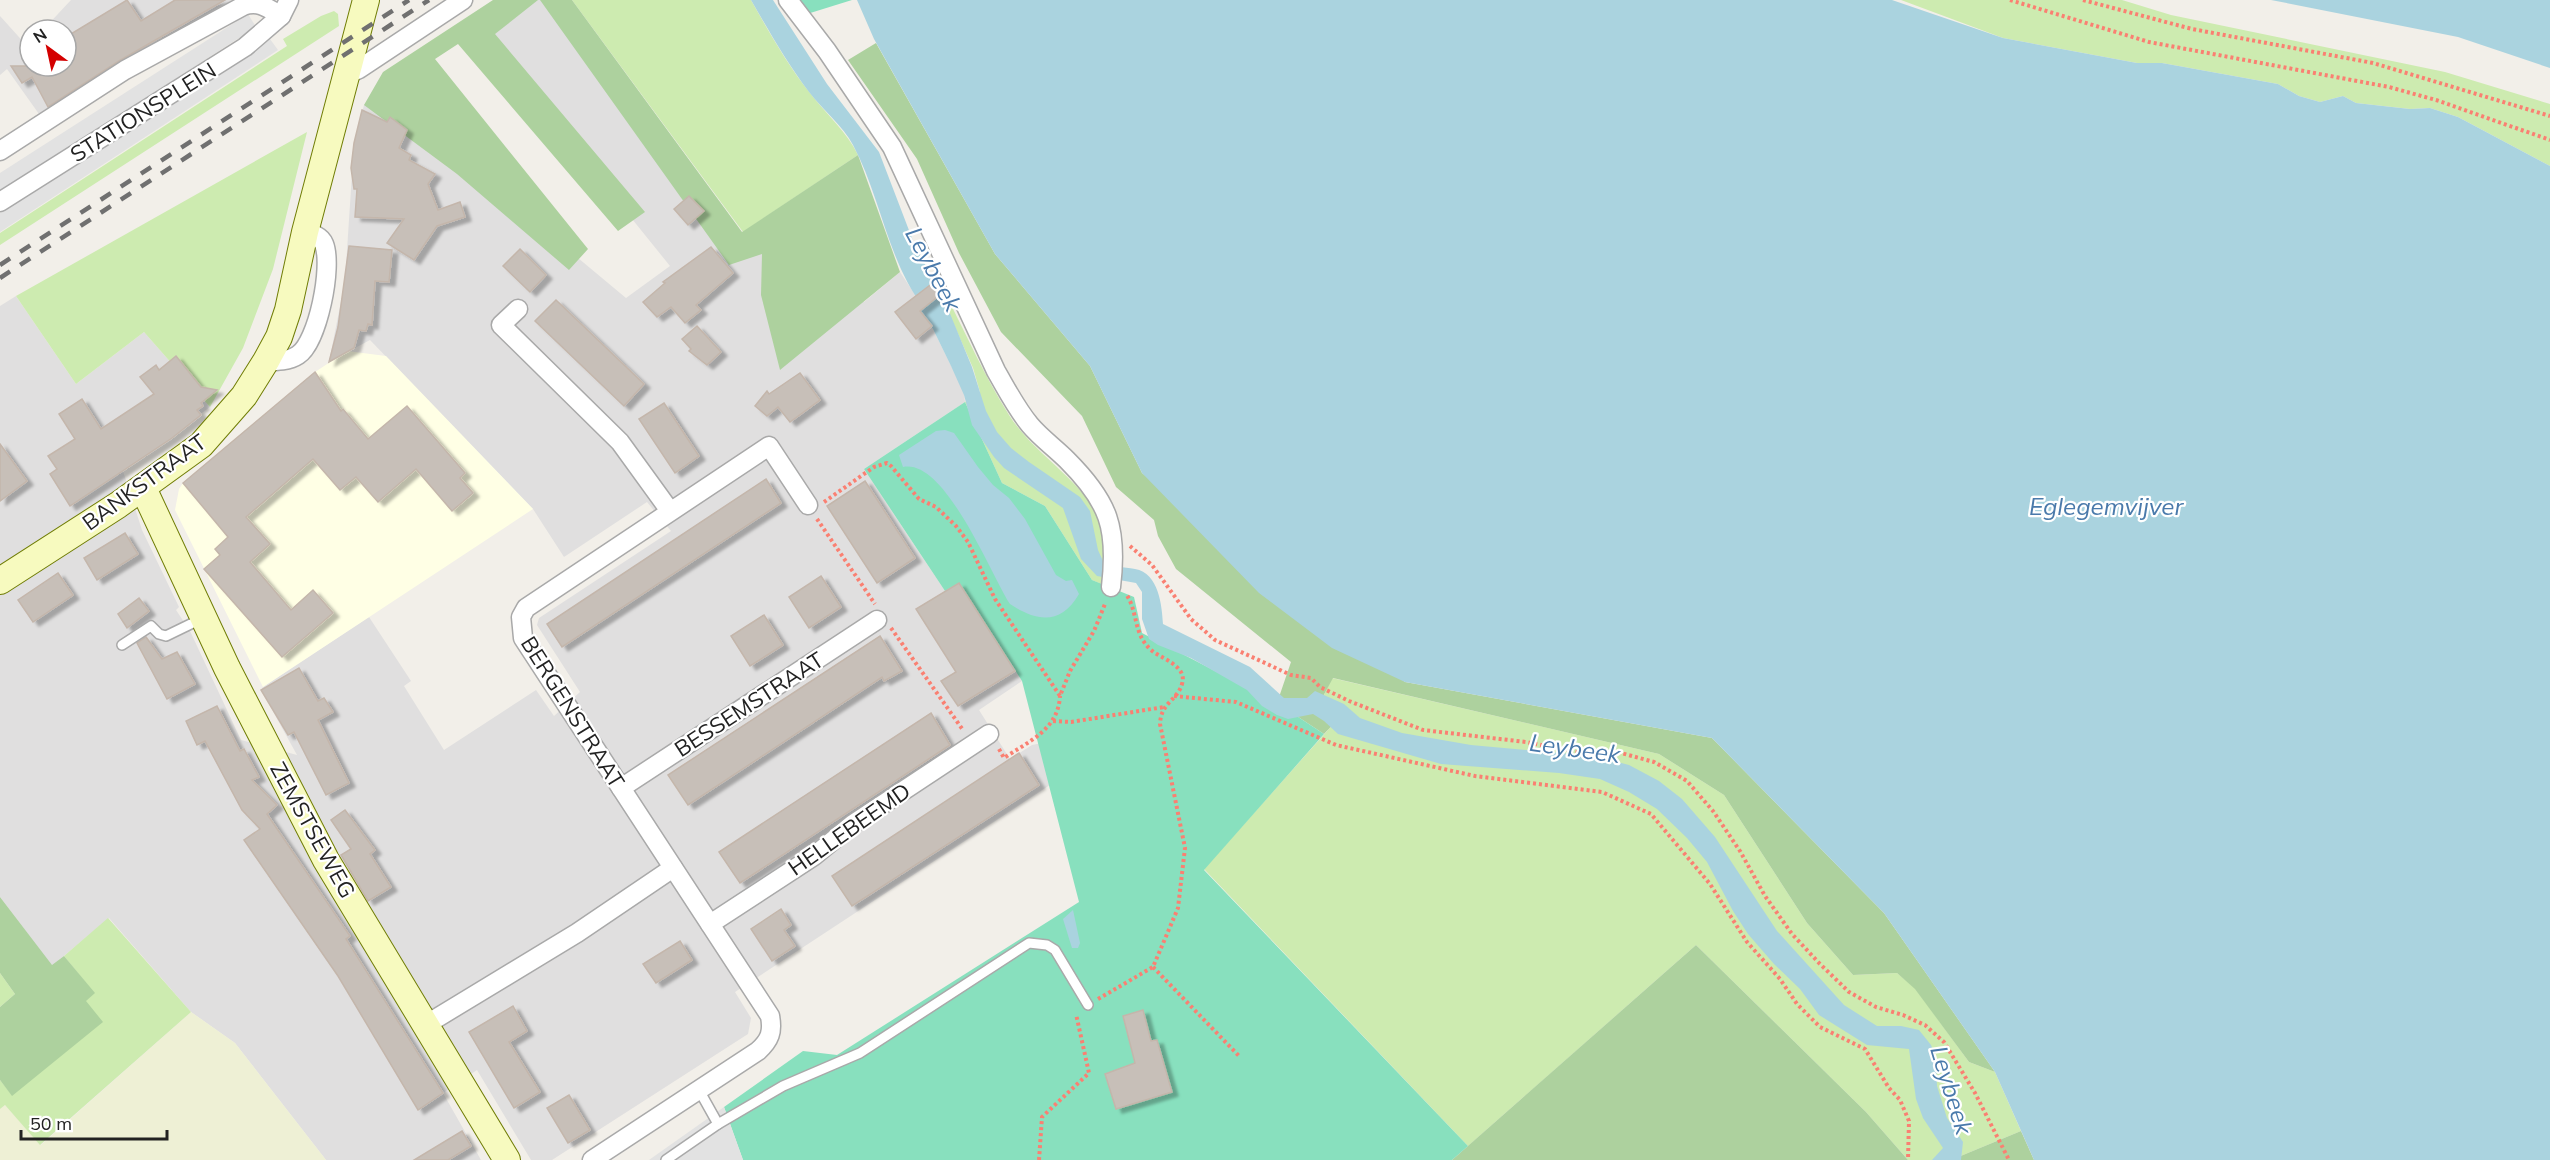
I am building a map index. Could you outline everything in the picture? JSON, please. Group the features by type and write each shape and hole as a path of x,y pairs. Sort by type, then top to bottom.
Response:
{"street":[{"name":"BANKSTRAAT","path":"0,581 143,488 201,445 244,396 279,337 288,310 305,232 366,0"},
{"path":"346,75 359,69 463,0"},
{"path":"788,0 827,51 892,147 996,371 1014,404 1032,427 1068,461 1094,492 1109,517 1114,534 1115,557 1111,587"},
{"name":"STATIONSPLEIN","path":"0,151 125,70 243,6 258,3 285,8"},
{"name":"STATIONSPLEIN","path":"0,202 245,47 285,8"},
{"path":"518,309 501,325 620,442 670,511"},
{"name":"BERGENSTRAAT","path":"592,1160 758,1051 769,1041 772,1029 770,1016 523,638 521,617 526,608 769,446 808,505"},
{"name":"ZEMSTSEWEG","path":"143,488 203,618 326,860 507,1160"},
{"name":"BESSEMSTRAAT","path":"621,788 878,620"},
{"name":"HELLEBEEMD","path":"710,924 814,855 853,824 989,734"},
{"path":"427,1024 577,933 673,868"}],"lane":[{"path":"122,645 151,626 159,634 166,636 203,618"},
{"path":"666,1160 718,1124 783,1086 860,1053 1029,943 1047,945 1055,950 1088,1005"},
{"path":"699,1090 718,1124"}],"path":[{"path":"2010,0 2149,42 2389,87 2436,100 2550,140"},
{"path":"2083,0 2192,29 2373,63 2550,116"},
{"path":"808,505 812,511 874,467 887,463 891,466 919,500 936,507 956,526 968,542 995,599 1059,696"},
{"path":"1114,534 1152,565 1191,619 1215,640 1291,675 1311,678 1320,687 1349,701 1423,730 1526,742 1576,752 1621,753 1654,762 1687,781 1713,811 1740,851 1765,896 1792,934 1819,963 1849,992 1876,1007 1903,1015 1925,1025 1944,1041 1975,1093 2009,1160"},
{"path":"989,734 1004,758 1036,737 1053,721 1059,710 1059,696 1070,671 1094,631 1111,587 1125,593 1132,602 1136,625 1143,641 1151,650 1178,667 1182,675 1182,685 1164,706 1160,724 1185,848 1178,908 1153,967 1076,1011 1089,1073 1042,1117 1039,1160"},
{"path":"1173,696 1236,702 1336,745 1475,777 1602,792 1651,814 1710,884 1747,942 1780,979 1797,1004 1820,1027 1865,1049 1889,1088 1900,1100 1909,1121 1908,1160"},
{"path":"1053,721 1071,722 1164,706"},
{"path":"1153,967 1240,1057"}],"shaded area":[{"path":"71,0 232,0 124,59 39,114 7,69 0,75 0,16 18,36 18,78 78,78 78,18 54,18"},
{"path":"494,0 571,0 753,256 807,219 864,302 900,272 924,308 920,312 933,329 964,392 965,402 864,469 945,591 959,583 1022,681 979,710 1010,759 1032,745 1053,741 1059,779 735,992 751,1018 748,1034 552,1160 531,1160 477,1070 443,1093 481,1160 326,1160 235,1043 191,1012 109,918 52,966 0,897 0,306 16,296 76,384 144,332 210,407 123,471 142,530 179,607 176,610 190,631 241,740 297,755 261,690 369,617 411,681 404,686 444,750 536,690 554,716 580,692 537,625 539,618 671,531 647,502 564,557 533,509 370,340 329,362 345,281 354,143 364,105 379,92 626,298 670,266 469,17"},
{"path":"248,14 256,27 0,192 0,173"},
{"path":"270,39 278,50 0,232 0,213"},
{"path":"347,351 386,356 533,509 263,687 175,510 179,489 183,483 315,372"},
{"path":"191,1012 235,1043 326,1160 0,1160 0,1109 5,1105 41,1145"},
{"path":"724,1107 743,1160 649,1160"}],"green space":[{"path":"493,0 538,0 495,34 645,212 618,231 458,44 435,59 588,249 569,270 457,174 364,105 383,72"},
{"path":"540,0 572,0 742,232 858,155 900,272 780,370 761,295 762,254 729,265"},
{"path":"572,0 751,0 794,71 842,131 858,155 743,232"},
{"path":"800,0 852,0 807,14"},
{"path":"1901,0 2122,0 2171,15 2445,72 2550,104 2550,166 2458,117 2430,108 2410,109 2356,103 2343,96 2320,102 2299,96 2278,84 2162,63 2137,63 2003,38"},
{"path":"334,11 338,14 339,26 0,245 0,233 287,46 283,39 321,16"},
{"path":"876,43 995,254 1090,366 1142,473 1405,682 1712,738 1884,913 1995,1072 1969,1062 1915,989 1897,973 1853,975 1807,923 1724,795 1659,754 1333,678 1321,700 1346,711 1324,734 1277,703 1291,662 1176,569 1158,536 1154,520 1116,487 1082,416 1001,332 959,253 917,159 848,60"},
{"path":"307,132 273,269 243,348 210,407 144,332 76,384 16,296"},
{"path":"945,293 1009,415 1035,447 1080,490 1093,506 1103,524 1109,544 1109,559 1104,585 1092,580 1045,506 1002,483 965,402 980,392 973,368 944,302"},
{"path":"965,402 1002,483 1045,506 1092,580 1134,597 1142,633 1277,703 1324,734 1204,870 1468,1146 1452,1160 743,1160 724,1107 803,1051 837,1055 1079,902 1022,681 959,583 945,591 864,469"},
{"path":"1332,678 1659,754 1724,795 1807,923 1853,975 1897,973 1915,988 1969,1062 1995,1072 2021,1131 1951,1160 1908,1160 1866,1112 1696,945 1468,1146 1204,869 1345,711 1321,701"},
{"path":"0,897 52,965 64,956 95,993 86,1001 103,1022 12,1096 0,1080 0,1007 15,994 0,973"},
{"path":"108,918 191,1012 40,1145 5,1105 0,1109 0,1080 12,1095 102,1022 85,1001 94,993 64,956"},
{"path":"1696,945 1866,1112 1908,1160 1452,1160"},
{"path":"0,973 15,994 0,1007"},
{"path":"2021,1131 2034,1160 1951,1160"}],"water":[{"path":"751,0 773,0 827,84 879,152 915,246 944,299 972,367 986,411 997,432 1011,448 1080,497 1090,511 1098,550 1103,561 1115,566 1135,569 1149,577 1158,591 1163,624 1250,667 1284,698 1307,698 1315,691 1344,704 1360,718 1402,733 1471,745 1595,756 1629,765 1659,781 1682,799 1715,837 1777,931 1844,1005 1877,1026 1901,1026 1919,1030 1931,1045 1936,1057 1937,1086 1947,1118 1963,1142 1961,1160 1932,1160 1943,1148 1923,1118 1916,1099 1909,1049 1867,1045 1819,1015 1800,989 1748,934 1707,862 1687,838 1657,809 1629,792 1600,779 1559,773 1441,764 1338,734 1313,714 1288,719 1262,706 1247,690 1191,658 1149,639 1142,619 1142,592 1136,583 1097,576 1081,559 1063,508 1004,468 972,425 964,395 951,366 933,329 920,311 924,308 901,270 863,165 853,145 844,131 814,99 801,81"},
{"name":"Eglegemvijver","path":"857,0 1892,0 2003,38 2137,63 2162,63 2278,84 2299,96 2320,102 2343,96 2356,103 2410,109 2430,108 2458,117 2550,166 2550,1160 2034,1160 1995,1072 1884,913 1712,738 1405,682 1332,648 1259,593 1142,473 1090,366 995,254 874,39"},
{"path":"2271,0 2550,0 2550,68 2458,37"},
{"path":"945,430 954,433 993,485 1009,498 1025,519 1056,575 1066,581 1072,580 1079,594 1064,611 1056,616 1039,617 1010,604 950,498 935,480 919,469 903,467 899,455 936,431"},
{"path":"1073,910 1080,943 1078,948 1072,948 1063,919"}],"building":[{"path":"127,0 141,21 175,0 225,0 119,61 48,107 33,78 78,78 78,30"},
{"path":"11,66 18,66 18,77"},
{"path":"19,78 30,78 22,83"},
{"path":"362,110 387,122 390,117 407,130 399,148 411,155 409,160 435,174 428,184 438,210 460,202 465,217 437,226 414,260 387,243 404,219 355,217 357,189 354,189 351,168"},
{"path":"689,196 704,211 688,225 674,209"},
{"path":"349,246 392,250 389,282 375,281 372,325 368,324 366,331 359,330 354,348 329,362 338,327"},
{"path":"711,247 733,273 696,305 701,310 685,323 671,307 657,317 643,302 665,283 663,282"},
{"path":"520,249 546,275 530,292 503,266"},
{"path":"938,279 946,290 920,311 932,326 916,339 895,312"},
{"path":"556,300 644,384 624,406 535,321"},
{"path":"697,326 721,352 707,365 689,351 691,349 682,339"},
{"path":"176,356 201,387 217,390 201,403 203,406 197,410 201,415 172,438 70,506 50,474 57,469 48,456 75,439 59,414 82,399 101,429 154,394 140,377 156,365 159,370"},
{"path":"315,372 341,411 343,409 368,439 407,406 465,473 460,478 473,493 452,511 416,469 378,502 356,477 340,490 313,459 246,517 270,544 250,562 291,610 313,590 333,613 282,657 204,569 220,555 215,549 228,537 183,483"},
{"path":"800,373 820,400 790,422 778,407 767,416 755,406 767,391 769,394"},
{"path":"664,403 699,456 675,473 639,419"},
{"path":"0,444 27,481 0,501"},
{"path":"766,479 781,503 562,647 547,624"},
{"path":"865,481 915,558 877,583 827,506"},
{"path":"125,533 138,554 97,580 84,558"},
{"path":"58,573 73,595 33,622 18,600"},
{"path":"821,576 841,607 809,628 789,597"},
{"path":"959,583 1015,671 958,706 941,681 956,672 916,609"},
{"path":"139,598 149,611 127,628 118,614"},
{"path":"764,615 783,645 750,666 731,636"},
{"path":"880,636 902,671 884,681 882,677 688,805 668,775"},
{"path":"146,637 162,659 177,652 195,684 167,699 137,643"},
{"path":"299,668 318,701 324,698 333,712 318,720 349,783 326,795 294,732 288,735 261,690"},
{"path":"217,706 240,751 244,749 259,777 252,780 277,805 267,814 350,936 346,939 443,1093 418,1110 338,976 244,840 260,829 242,810 205,741 197,745 186,721"},
{"path":"931,713 950,745 740,883 719,852"},
{"path":"1019,753 1039,785 852,906 832,876"},
{"path":"345,810 375,850 370,854 391,887 368,901 341,855 351,849 331,820"},
{"path":"781,909 791,925 784,930 795,946 772,961 751,929"},
{"path":"680,941 692,960 656,983 643,964"},
{"path":"513,1006 527,1031 509,1042 540,1092 514,1108 469,1032"},
{"path":"1143,1010 1151,1041 1157,1040 1172,1092 1116,1109 1105,1074 1135,1063 1123,1016"},
{"path":"569,1095 590,1130 568,1143 547,1108"},
{"path":"462,1131 471,1146 448,1160 414,1160"}],"railway":[{"path":"0,265 409,0"},
{"path":"0,278 429,0"}],"water label":[{"name":"Leybeek","path":"934,269"},
{"name":"Leybeek","path":"1575,748"},
{"name":"Leybeek","path":"1952,1090"}]}
